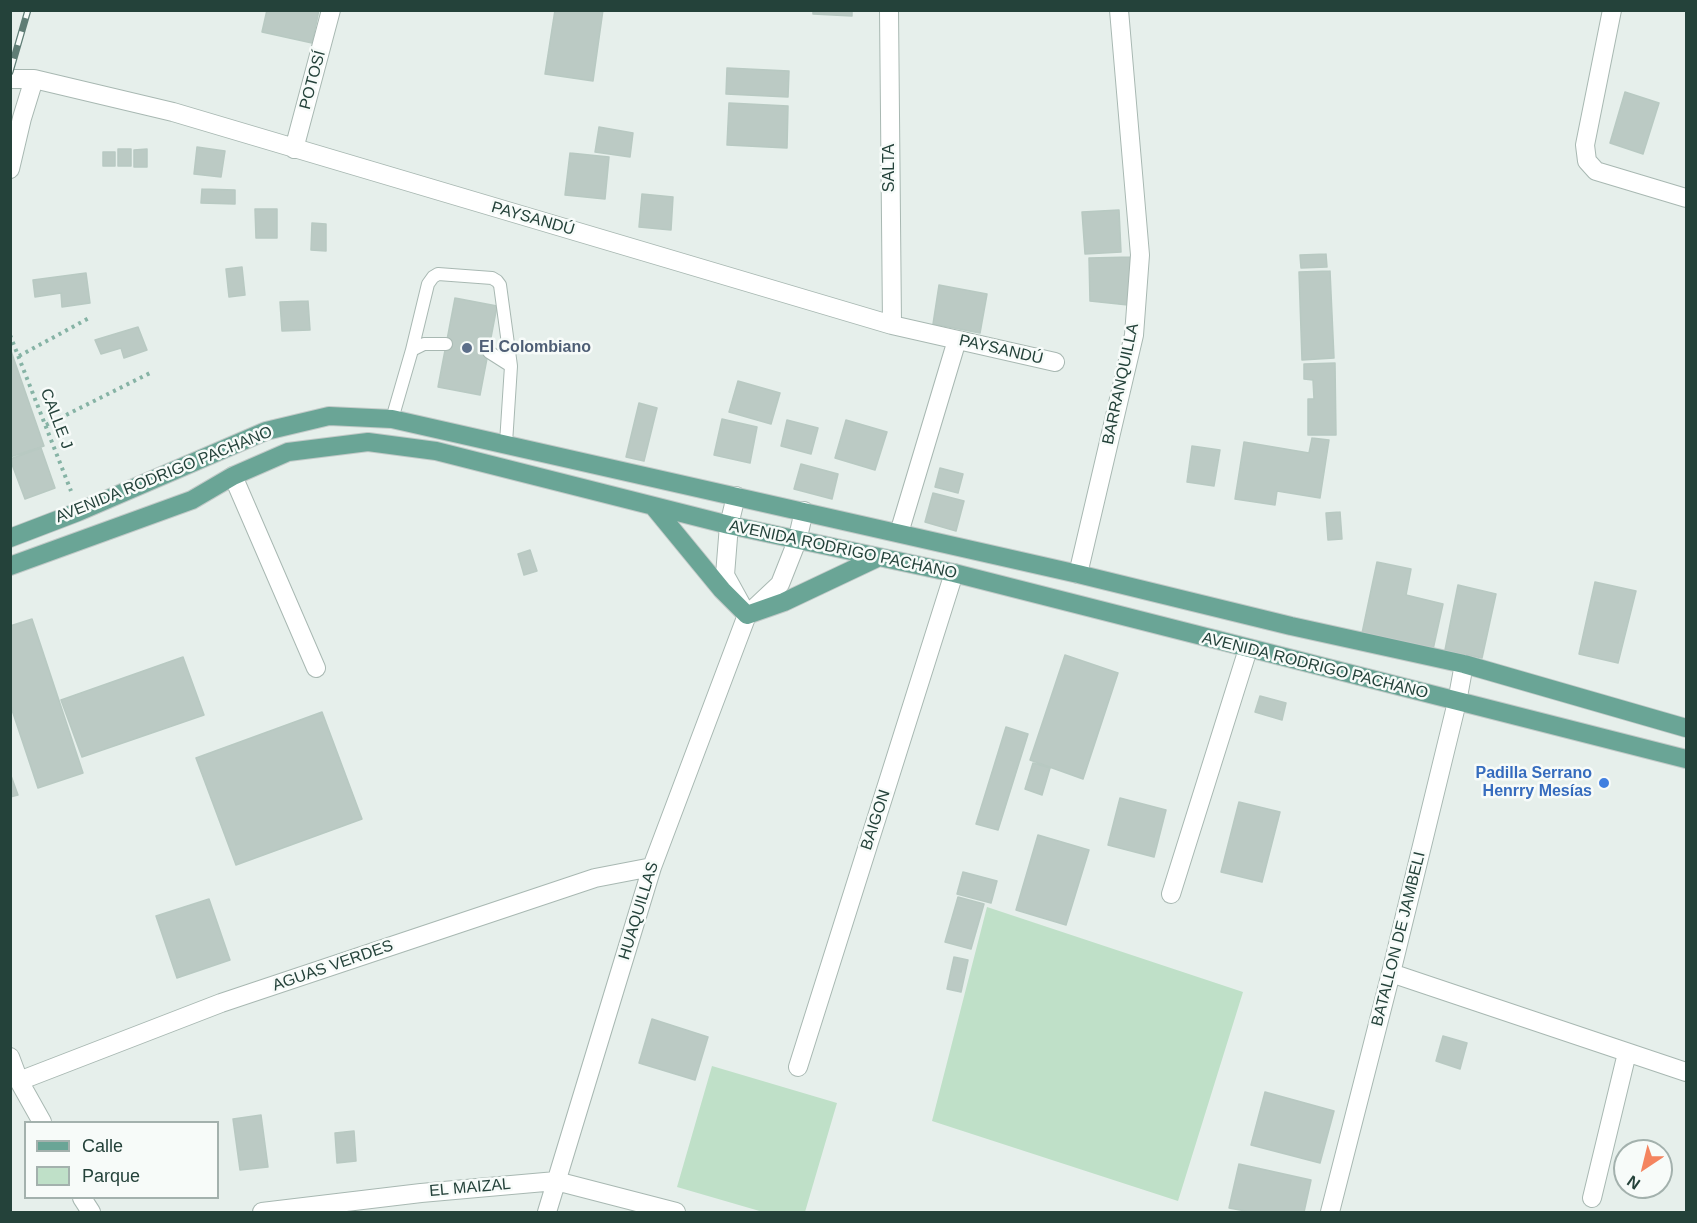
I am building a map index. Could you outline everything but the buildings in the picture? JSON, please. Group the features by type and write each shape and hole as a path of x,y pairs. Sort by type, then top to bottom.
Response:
{"main road":[{"name":"AVENIDA RODRIGO PACHANO","path":"10,538 78,512 266,431 329,416 392,419 804,511 1291,626 1464,664 1686,728"},
{"name":"AVENIDA RODRIGO PACHANO","path":"10,566 192,501 233,476 288,452 368,442 436,451 729,525 954,573 1686,759"},
{"path":"653,506 722,590 747,615 784,602 877,558"}],"street":[{"name":"POTOSÍ","path":"294,149 331,10"},
{"name":"SALTA","path":"889,10 892,325"},
{"name":"BARRANQUILLA","path":"1078,574 1134,335 1137,301 1140,255 1119,10"},
{"path":"1612,10 1585,145 1587,161 1596,171 1686,198"},
{"name":"PAYSANDÚ","path":"10,80 34,79 173,112 892,325 1055,362"},
{"path":"10,169 34,79"},
{"path":"899,533 957,340"},
{"path":"233,476 316,668"},
{"path":"736,496 729,525 725,575 747,615 780,584 797,541 804,511"},
{"name":"BAIGON","path":"798,1067 954,573"},
{"name":"HUAQUILLAS","path":"547,1212 652,867 747,615"},
{"path":"1171,894 1248,649"},
{"name":"BATALLON DE JAMBELI","path":"1330,1212 1391,973 1457,702 1464,664"},
{"name":"AGUAS VERDES","path":"19,1081 232,1000 595,878 652,867"},
{"path":"1391,973 1686,1072"},
{"path":"1592,1198 1627,1053"},
{"path":"10,1057 19,1081 41,1121"},
{"name":"EL MAIZAL","path":"262,1212 422,1193 556,1181 676,1212"},
{"path":"83,1199 91,1212"}],"lane":[{"path":"392,419 428,284 438,274 492,278 500,285 512,366 506,443"},
{"path":"412,350 424,344 446,344"},
{"path":"489,352 512,366"}],"path":[{"path":"19,356 91,317"},
{"name":"CALLE J","path":"10,335 78,512"},
{"path":"46,425 152,372"}],"green space":[{"path":"987,907 1243,992 1178,1201 932,1121"},
{"path":"712,1066 837,1103 805,1212 763,1212 677,1187"}],"railway":[{"path":"10,72 28,10"}],"place":[{"name":"El Colombiano","path":"467,348"},
{"name":"Padilla Serrano Henrry Mesías","path":"1604,783"}]}
